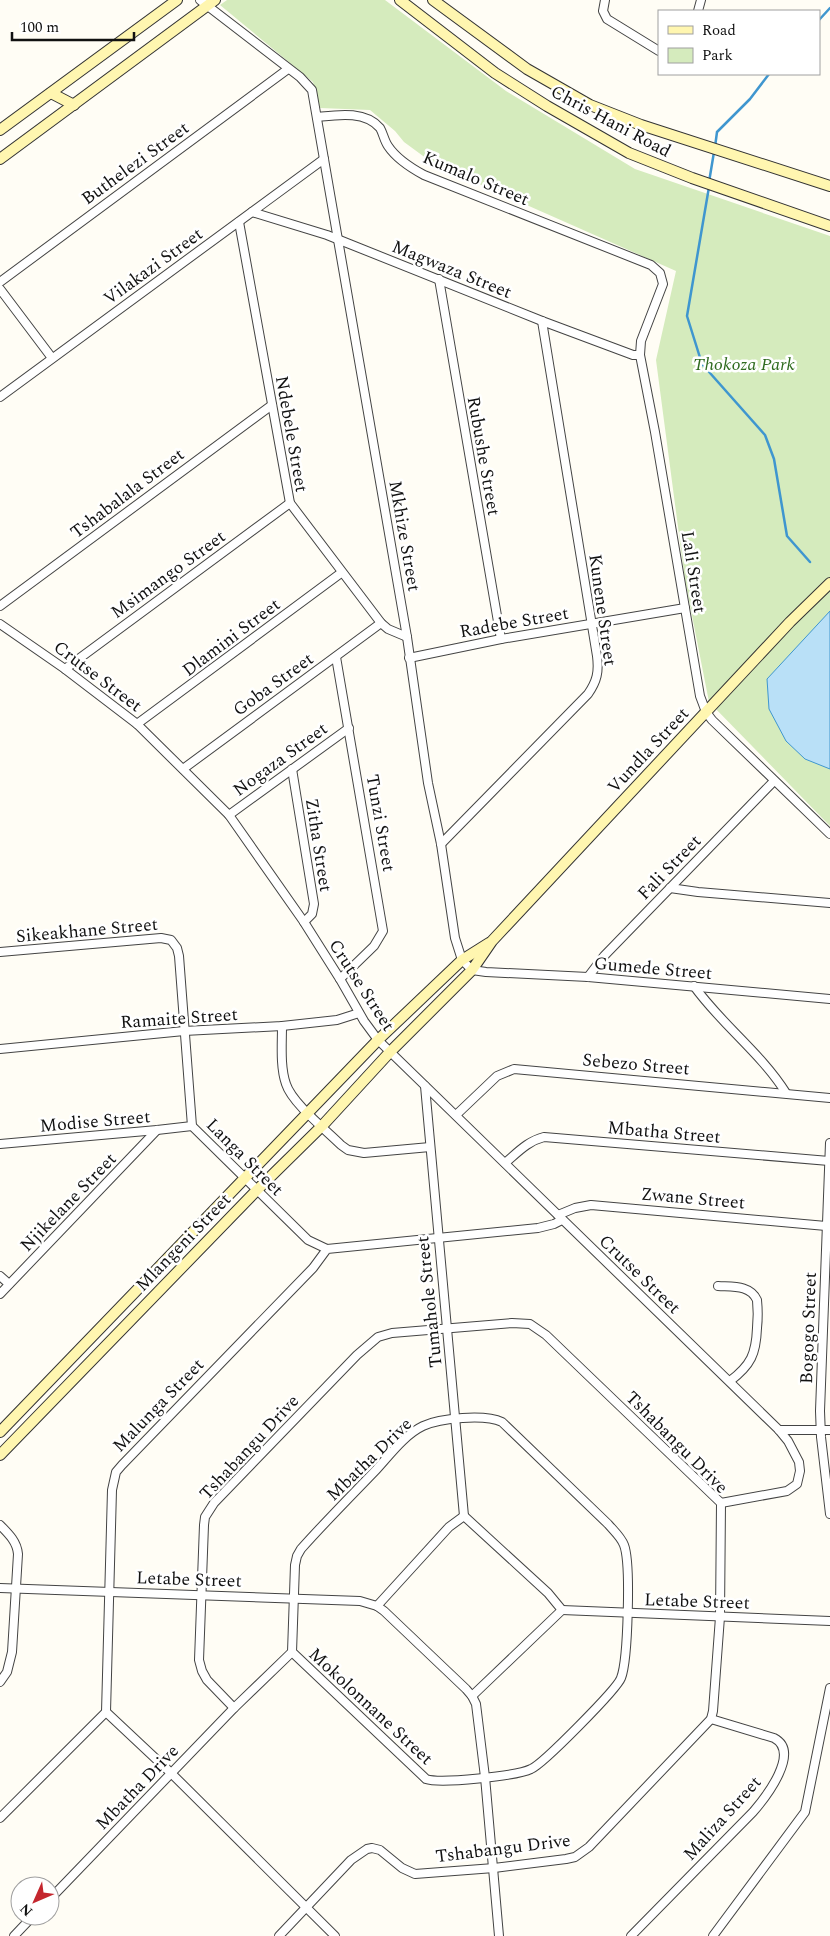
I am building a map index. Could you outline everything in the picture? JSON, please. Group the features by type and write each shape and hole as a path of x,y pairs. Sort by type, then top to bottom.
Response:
{"street":[{"path":"0,130 177,0"},
{"name":"Chris Hani Road","path":"400,0 495,73 547,106 630,153 692,178 830,226"},
{"name":"Chris Hani Road","path":"433,0 502,52 552,84 610,114 830,186"},
{"path":"605,0 603,11 607,19 658,50"},
{"path":"0,160 208,2 305,82 312,90 317,117"},
{"name":"Buthelezi Street","path":"0,282 288,69"},
{"path":"51,93 74,105"},
{"name":"Kumalo Street","path":"317,117 343,114 367,120 380,129 388,147 424,175 658,270"},
{"name":"Mkhize Street","path":"317,117 406,637 428,783 441,844 455,938 462,960"},
{"name":"Vilakazi Street","path":"0,397 324,159"},
{"name":"Magwaza Street","path":"252,212 338,240 542,321 633,355 640,355"},
{"name":"Ndebele Street","path":"239,222 290,503 381,623 388,629 406,637"},
{"name":"Lali Street","path":"658,270 662,276 663,284 641,341 640,355 697,686 706,712 718,727 830,834"},
{"name":"Rubushe Street","path":"439,279 501,639"},
{"path":"0,289 52,358"},
{"name":"Kunene Street","path":"441,844 594,685 598,667 542,321"},
{"name":"Tshabalala Street","path":"0,606 272,405"},
{"name":"Msimango Street","path":"65,669 290,503"},
{"name":"Dlamini Street","path":"138,724 342,573"},
{"name":"Vundla Street","path":"390,1052 472,970 492,941 706,712 830,583"},
{"name":"Radebe Street","path":"409,658 501,639 685,608"},
{"name":"Goba Street","path":"183,769 381,623"},
{"name":"Crutse Street","path":"0,624 65,669 138,724 229,815 304,922 378,1040 730,1381 788,1441 799,1462 800,1471 797,1484 787,1490 721,1503"},
{"name":"Tunzi Street","path":"336,657 383,931 374,946 340,979"},
{"name":"Nogaza Street","path":"229,815 349,728"},
{"name":"Zitha Street","path":"292,769 314,904 312,914 304,922"},
{"name":"Fali Street","path":"588,977 604,956 774,781"},
{"path":"670,888 830,903"},
{"name":"Sikeakhane Street","path":"0,952 161,938 168,938 174,943"},
{"name":"Vundla Street","path":"378,1040 462,960 492,941"},
{"name":"Langa Street","path":"174,943 179,956 192,1126 308,1240 327,1249"},
{"path":"462,960 472,970"},
{"name":"Gumede Street","path":"472,970 496,973 588,977 830,999"},
{"path":"694,986 709,1006 774,1075 786,1092"},
{"name":"Ramaite Street","path":"0,1049 184,1032 282,1026 337,1020 360,1013"},
{"path":"282,1026 286,1084 290,1092 341,1145 356,1153 430,1147"},
{"name":"Mlangeni Street","path":"0,1432 378,1040"},
{"name":"Mlangeni Street","path":"0,1455 257,1190 322,1126 390,1052"},
{"name":"Sebezo Street","path":"456,1115 497,1076 514,1069 786,1092 830,1098"},
{"name":"Tumahole Street","path":"425,1086 437,1238 464,1516"},
{"name":"Modise Street","path":"0,1144 192,1126"},
{"name":"Njikelane Street","path":"0,1294 157,1130"},
{"name":"Mbatha Street","path":"505,1163 534,1139 544,1137 829,1161"},
{"name":"Bogogo Street","path":"830,1143 826,1226 826,1366 820,1430 830,1514"},
{"name":"Zwane Street","path":"560,1217 574,1208 591,1205 826,1226"},
{"path":"327,1249 538,1228 554,1224 560,1217"},
{"name":"Malunga Street","path":"106,1712 112,1490 116,1472 130,1455 313,1268 327,1249"},
{"path":"0,1276 9,1284"},
{"path":"718,1286 746,1289 755,1295 757,1300 754,1353 746,1366 730,1381"},
{"name":"Tshabangu Drive","path":"234,1708 213,1688 202,1671 199,1648 204,1525 206,1518 214,1503 368,1344 378,1337 392,1333 522,1322 530,1324 538,1328 721,1503 720,1617 711,1719 582,1852 566,1859 494,1868 415,1874 402,1868 380,1850 372,1848 356,1856 279,1936"},
{"name":"Mbatha Drive","path":"60,1889 234,1708 292,1652 293,1598 297,1556 308,1541 411,1435 422,1427 431,1423 485,1417 494,1418 502,1422 608,1524 624,1543 628,1613 622,1677 611,1693 536,1766 523,1772 485,1778 430,1780"},
{"path":"778,1430 830,1430"},
{"path":"472,1696 562,1610 548,1592 464,1516 448,1527 377,1606 399,1624 472,1696 478,1718 485,1778 499,1936"},
{"path":"0,1525 18,1547 12,1652 7,1672 0,1682"},
{"name":"Letabe Street","path":"0,1588 360,1601 377,1606"},
{"name":"Letabe Street","path":"562,1610 830,1621"},
{"name":"Mokolonnane Street","path":"292,1652 421,1775 430,1780"},
{"path":"713,1936 805,1812 830,1688"},
{"path":"0,1818 106,1712 171,1773 336,1936"},
{"name":"Maliza Street","path":"631,1936 757,1808 773,1785 779,1772 784,1756 783,1746 774,1738 711,1719"},
{"path":"14,1936 24,1926"}],"green space":[{"name":"Thokoza Park","path":"227,0 385,0 506,91 635,169 830,236 830,826 709,702 685,580 656,360 676,271 434,164 404,142 395,131 370,110 320,108 313,82 220,5"}],"water":[{"path":"830,611 830,769 805,759 786,741 769,709 767,679"}],"waterway":[{"path":"820,19 830,8"},
{"path":"715,147 717,132 750,99 768,75"},
{"path":"709,182 714,152"},
{"path":"709,187 687,316 702,364 765,435 774,459 787,536 810,562"}]}
